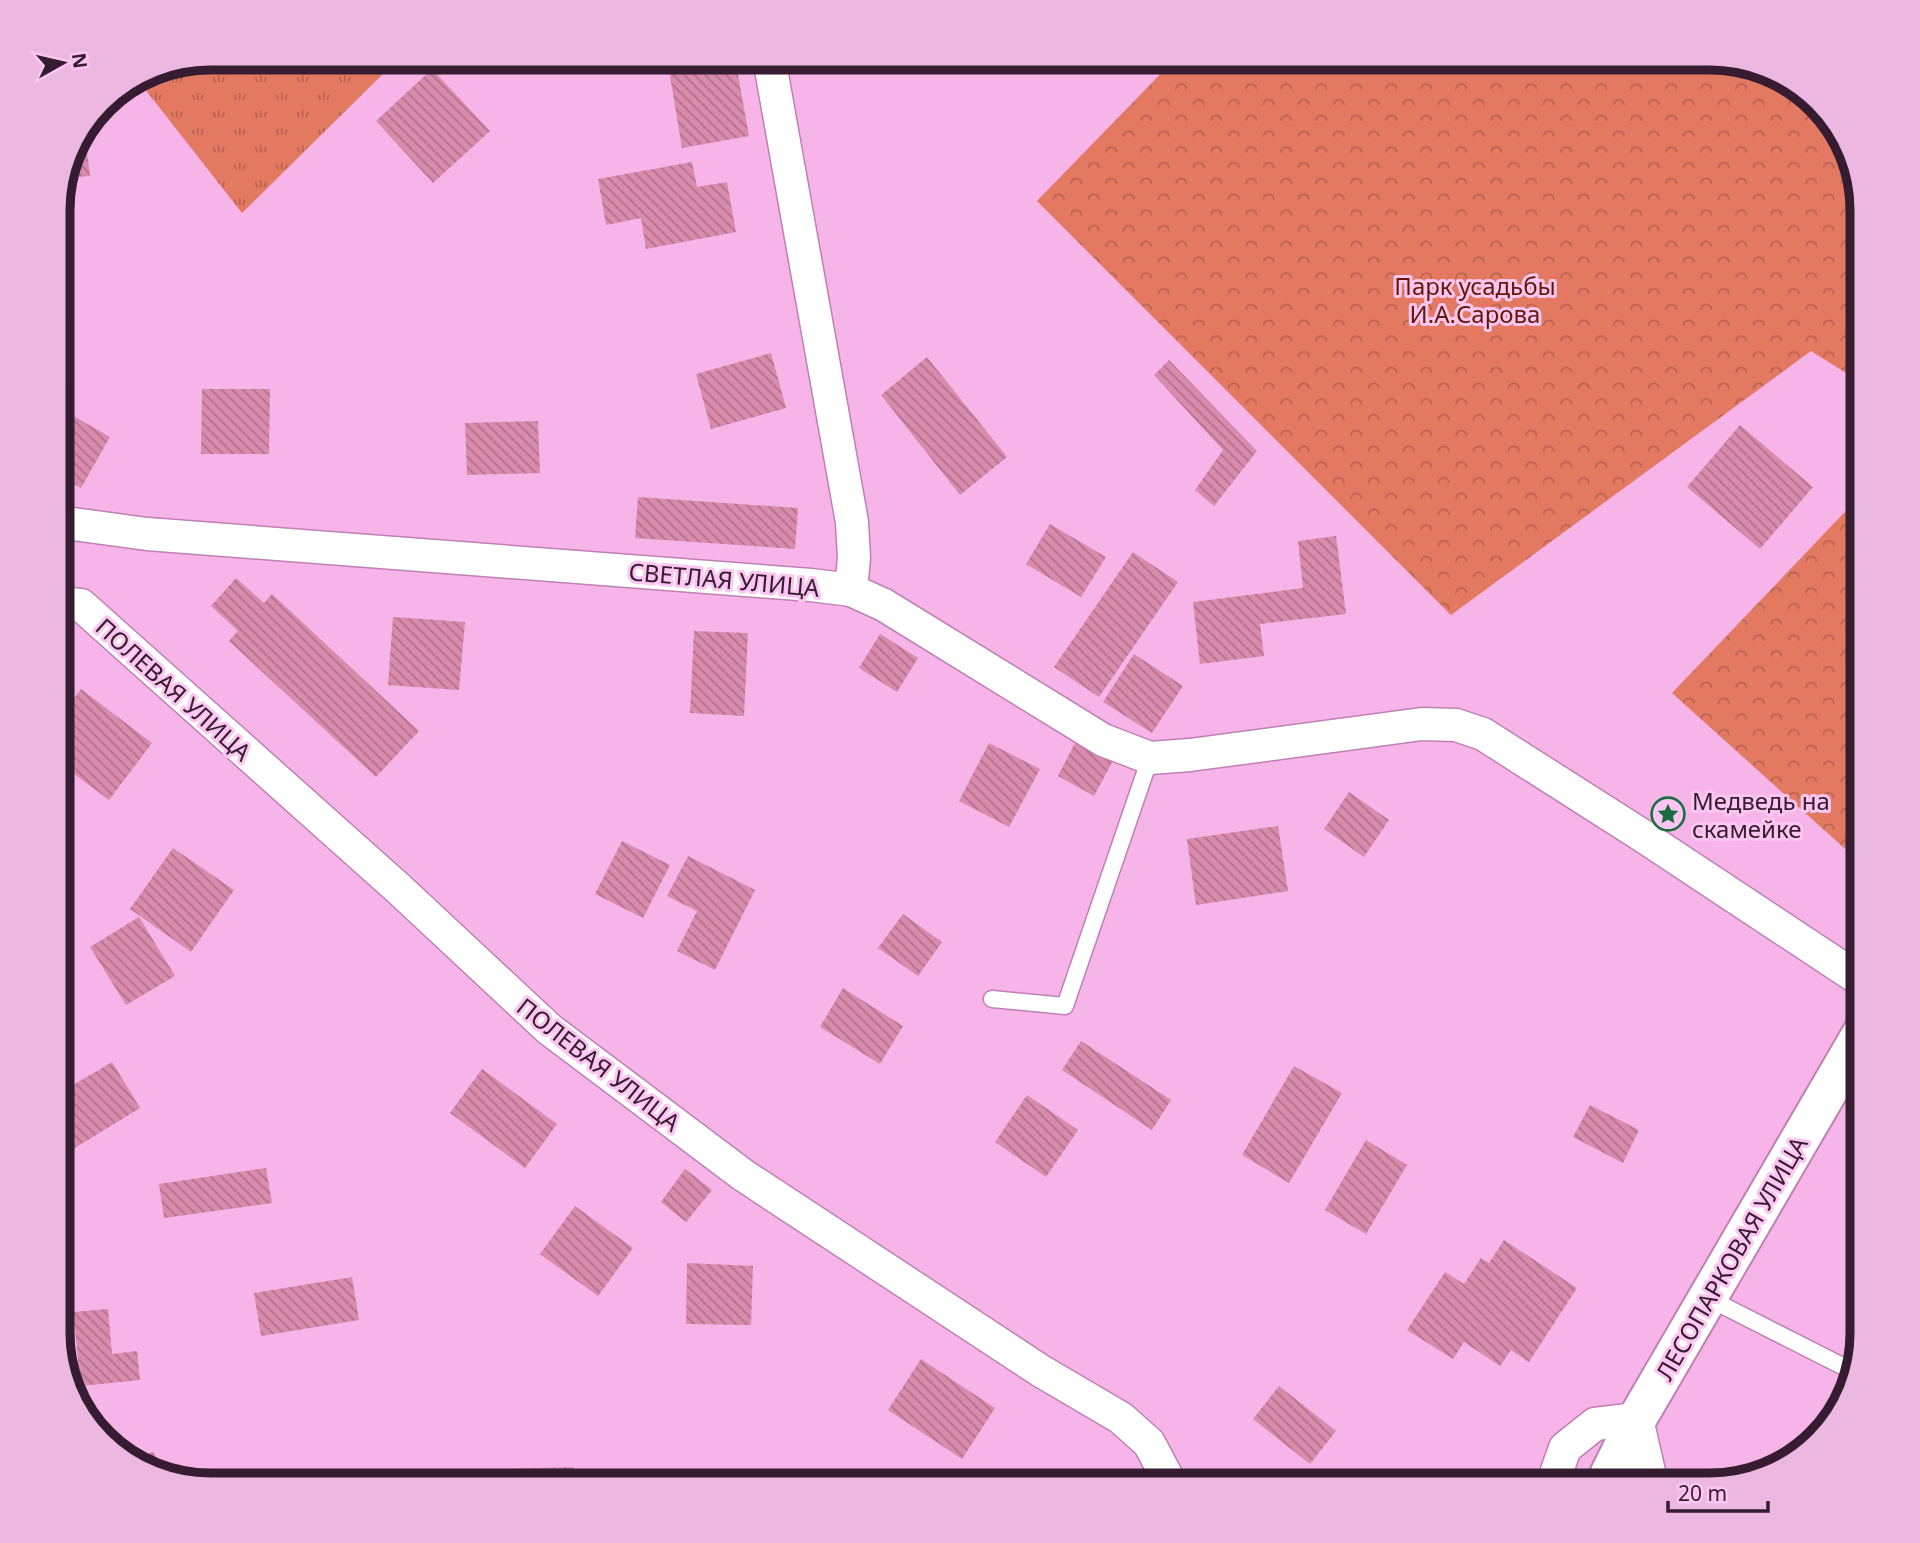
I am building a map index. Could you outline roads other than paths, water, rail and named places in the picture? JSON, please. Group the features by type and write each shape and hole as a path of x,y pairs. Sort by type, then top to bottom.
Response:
{"street":[{"name":"СВЕТЛАЯ УЛИЦА","path":"70,524 147,534 851,590 854,558 852,522 771,70"},
{"path":"851,590 884,605 1104,740 1150,758 1422,724 1456,725 1483,734 1850,973"},
{"name":"ПОЛЕВАЯ УЛИЦА","path":"70,604 81,605 399,889 549,1029 743,1175 1030,1363 1121,1419 1149,1443 1165,1473"},
{"name":"ЛЕСОПАРКОВАЯ УЛИЦА","path":"1610,1473 1637,1419 1850,1054"},
{"path":"1556,1473 1565,1448 1595,1424 1637,1419 1649,1473"}],"lane":[{"path":"992,999 1065,1006 1150,758"},
{"path":"1708,1297 1845,1368"}],"place":[{"name":"Медведь на скамейке","path":"1668,814"}],"park label":[{"name":"Парк усадьбы И.А.Сарова","path":"1475,299"}]}
